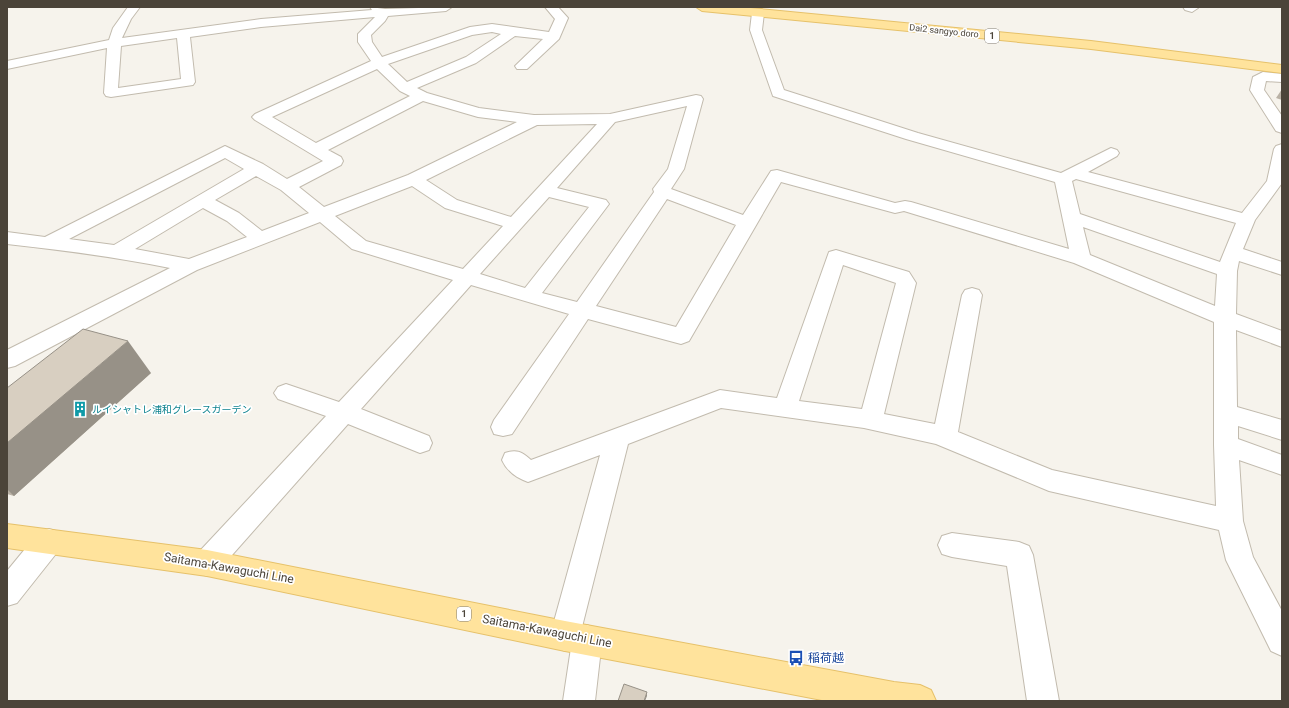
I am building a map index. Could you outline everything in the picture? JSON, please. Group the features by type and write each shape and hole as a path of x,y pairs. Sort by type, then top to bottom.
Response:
{"main road":[{"name":"Dai2 sangyo doro","path":"702,7 1098,46 1282,69"},
{"name":"Dai2 sangyo doro","path":"785,7 1076,35 1282,60"},
{"name":"Saitama-Kawaguchi Line","path":"7,536 207,563 576,638 894,698 920,701"}],"street":[{"path":"134,7 121,23 113,43 112,93 188,82 183,34"},
{"path":"7,65 113,43 261,23 379,10 446,7"},
{"path":"522,66 554,36 562,18 551,7"},
{"path":"379,10 381,18 364,34 365,42 379,63 405,88 422,96 478,112 534,120 610,119 696,99 676,169 662,189 664,192 581,310 502,427"},
{"path":"758,13 756,30 778,92 912,136 1246,220"},
{"path":"287,186 335,161 260,117 379,63 470,31 492,28 512,32 554,36"},
{"path":"405,88 471,60 512,32"},
{"path":"1282,78 1263,76 1258,80 1258,90 1282,128"},
{"path":"315,150 422,96"},
{"path":"207,563 345,413 610,119"},
{"path":"7,360 190,266 414,179 534,120"},
{"path":"1282,149 1279,178 1246,220 1229,261 1225,318 1227,413 1226,445 1230,521 1240,560 1282,641"},
{"path":"46,244 225,151 287,186 359,245 529,296 681,336 777,175 895,208 904,206 1081,259 1225,318 1282,339"},
{"path":"1068,176 1112,153"},
{"path":"117,251 204,201 257,168"},
{"path":"1068,176 1071,217 1081,259"},
{"path":"414,179 451,204 515,224"},
{"path":"529,296 600,204 546,191"},
{"path":"664,192 747,223"},
{"path":"204,201 233,217 259,238"},
{"path":"1071,217 1229,261 1282,269"},
{"path":"7,238 46,244 117,251 190,266"},
{"path":"785,408 836,256 902,277 906,283 871,420"},
{"path":"945,437 972,295"},
{"path":"286,393 345,413 420,443"},
{"path":"514,460 528,472 720,399 871,420 945,437 1049,480 1230,521"},
{"path":"1227,413 1282,430"},
{"path":"580,701 576,638 617,438"},
{"path":"1226,445 1282,465"},
{"path":"7,593 49,541"},
{"path":"952,544 1019,555 1043,701"}],"building":[{"path":"83,329 128,341 7,443 7,388"},
{"path":"624,684 647,692 644,701 618,701"}],"place":[{"name":"ルイシャトレ浦和グレースガーデン","path":"80,409"},
{"name":"稲荷越","path":"796,658"}]}
